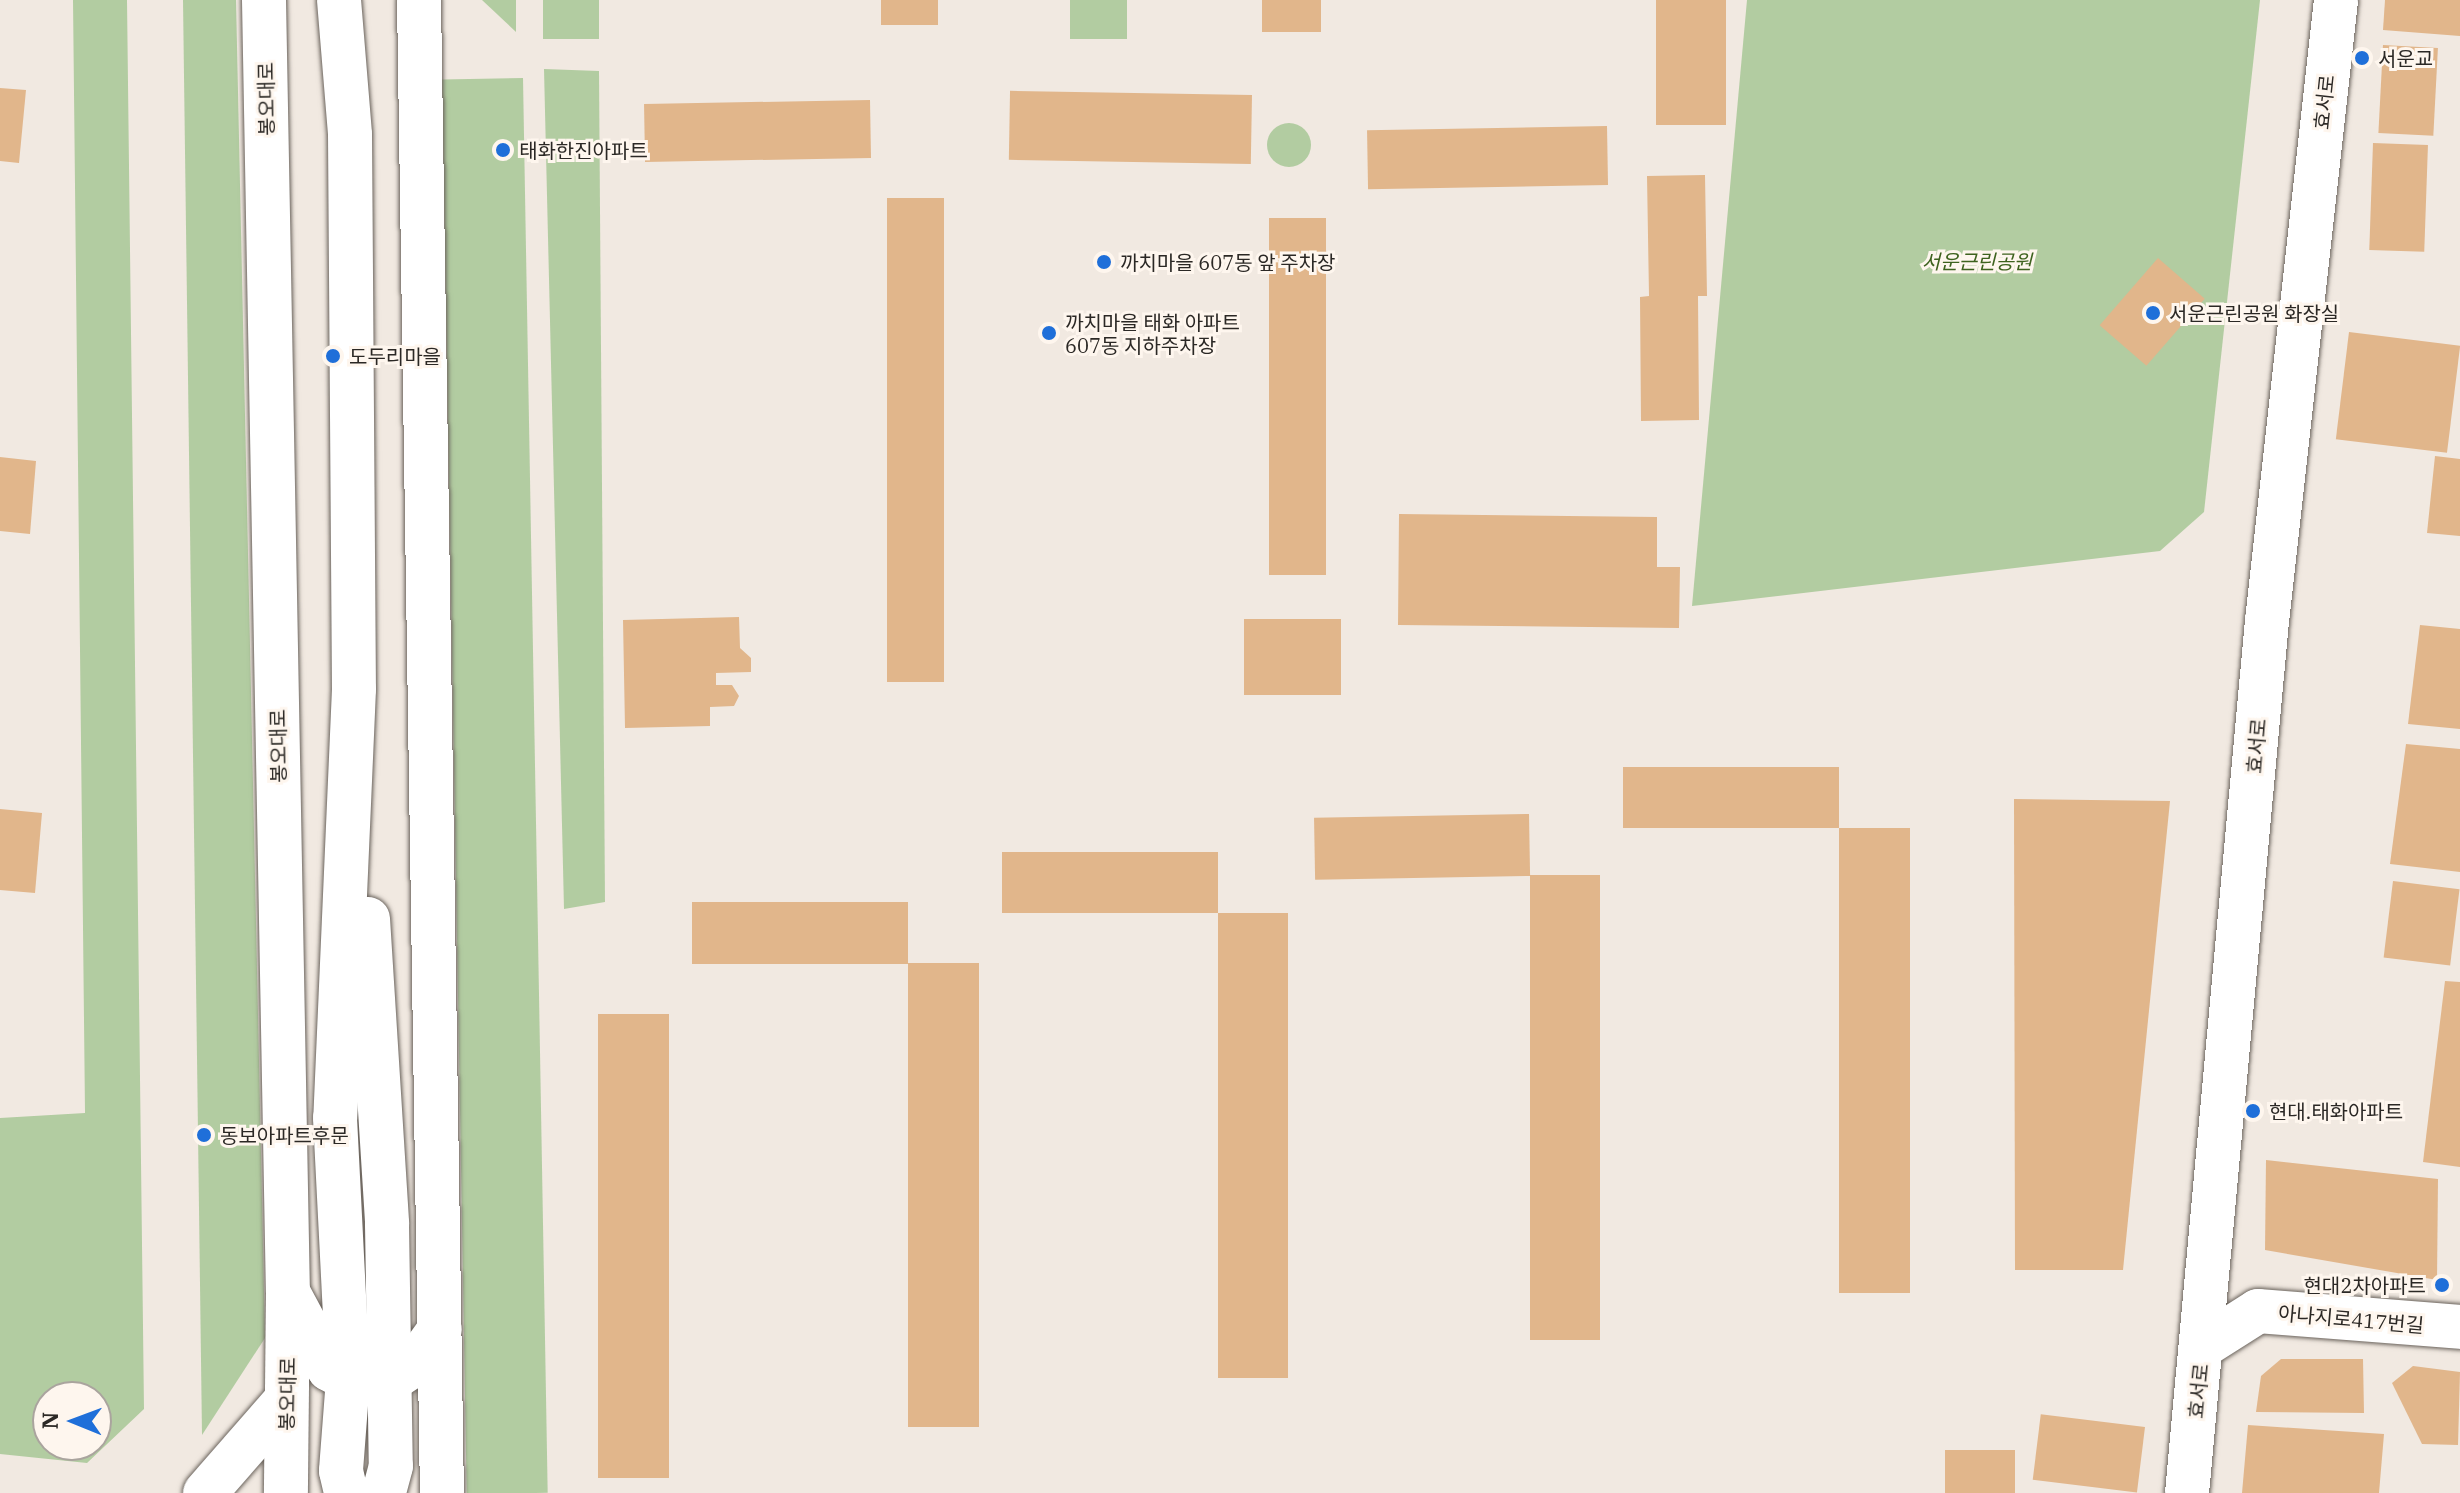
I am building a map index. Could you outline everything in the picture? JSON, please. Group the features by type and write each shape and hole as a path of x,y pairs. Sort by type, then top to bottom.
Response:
{"main road":[{"name":"봉오대로","path":"264,0 288,1292 286,1493"},
{"path":"339,0 350,135 354,689 335,1118 369,1380 391,1466 384,1493"},
{"path":"419,0 442,1493"},
{"name":"효서로","path":"2187,1493 2203,1346 2267,621 2336,0"},
{"path":"288,1292 329,1369 369,1380 414,1365 440,1329"},
{"name":"아나지로417번길","path":"2203,1346 2258,1311 2460,1327"},
{"path":"346,1493 341,1471 369,1380"},
{"path":"205,1493 286,1400"}],"green space":[{"path":"73,0 127,0 144,1409 112,1439 112,1381 32,1381 32,1457 0,1454 0,1118 85,1113"},
{"path":"183,0 236,0 265,1338 202,1435"},
{"path":"482,0 516,0 516,32"},
{"path":"543,0 599,0 599,39 543,39"},
{"path":"1070,0 1127,0 1127,39 1070,39"},
{"name":"서운근린공원","path":"1747,0 2260,0 2204,512 2160,551 1692,606"},
{"path":"544,69 599,71 605,902 564,909"},
{"path":"523,78 548,1493 467,1493 442,79"},
{"path":"1289,123 1304,130 1311,145 1304,160 1289,167 1274,160 1267,145 1274,130"}],"building":[{"path":"881,0 938,0 938,25 881,25"},
{"path":"1262,0 1321,0 1321,32 1262,32"},
{"path":"1656,0 1726,0 1726,125 1656,125"},
{"path":"2385,0 2460,0 2460,36 2383,30"},
{"path":"2383,45 2438,48 2433,136 2378,133"},
{"path":"0,88 26,90 19,163 0,161"},
{"path":"1010,91 1252,95 1251,164 1009,160"},
{"path":"870,100 871,158 645,162 644,104"},
{"path":"1607,126 1608,185 1368,189 1367,130"},
{"path":"2373,143 2428,145 2424,252 2369,250"},
{"path":"1705,175 1707,296 1698,296 1699,420 1641,421 1640,297 1649,296 1647,176"},
{"path":"887,198 944,198 944,682 887,682"},
{"path":"1269,218 1326,218 1326,575 1269,575"},
{"name":"서운근린공원 화장실","path":"2158,258 2205,299 2146,366 2100,325"},
{"path":"2349,332 2460,346 2447,453 2336,439"},
{"path":"2435,456 2460,459 2460,536 2427,533"},
{"path":"0,457 36,461 30,534 0,531"},
{"path":"1399,514 1657,517 1657,567 1680,567 1679,628 1398,625"},
{"path":"739,617 740,648 751,658 751,672 716,673 716,685 732,685 739,696 734,706 710,707 710,726 625,728 623,620"},
{"path":"1244,619 1341,619 1341,695 1244,695"},
{"path":"2420,625 2460,629 2460,729 2408,724"},
{"path":"2406,744 2460,749 2460,872 2390,864"},
{"path":"1623,767 1839,767 1839,828 1623,828"},
{"path":"2014,799 2170,801 2123,1270 2015,1270"},
{"path":"0,809 42,813 35,893 0,890"},
{"path":"1529,814 1530,876 1315,880 1314,818"},
{"path":"1839,828 1910,828 1910,1293 1839,1293"},
{"path":"1002,852 1218,852 1218,913 1002,913"},
{"path":"1530,875 1600,875 1600,1340 1530,1340"},
{"path":"2393,881 2460,889 2450,966 2384,957"},
{"path":"692,902 908,902 908,964 692,964"},
{"path":"1218,913 1288,913 1288,1378 1218,1378"},
{"path":"908,963 979,963 979,1427 908,1427"},
{"path":"2445,981 2460,982 2460,1167 2423,1162"},
{"path":"598,1014 669,1014 669,1478 598,1478"},
{"path":"2266,1160 2438,1179 2437,1280 2265,1250"},
{"path":"2281,1359 2363,1359 2364,1413 2256,1412 2261,1376"},
{"path":"2413,1366 2460,1372 2458,1445 2422,1444 2392,1383"},
{"path":"2041,1414 2145,1427 2137,1493 2033,1480"},
{"path":"2248,1425 2384,1434 2379,1493 2242,1493"},
{"path":"1945,1450 2015,1450 2015,1493 1945,1493"}],"place":[{"name":"서운교","path":"2362,58"},
{"name":"태화한진아파트","path":"503,150"},
{"name":"까치마을 607동 앞 주차장","path":"1104,262"},
{"name":"서운근린공원 화장실","path":"2153,313"},
{"name":"까치마을 태화 아파트 607동 지하주차장","path":"1049,333"},
{"name":"도두리마을","path":"333,356"},
{"name":"현대.태화아파트","path":"2253,1111"},
{"name":"동보아파트후문","path":"204,1135"},
{"name":"현대2차아파트","path":"2442,1285"}]}
